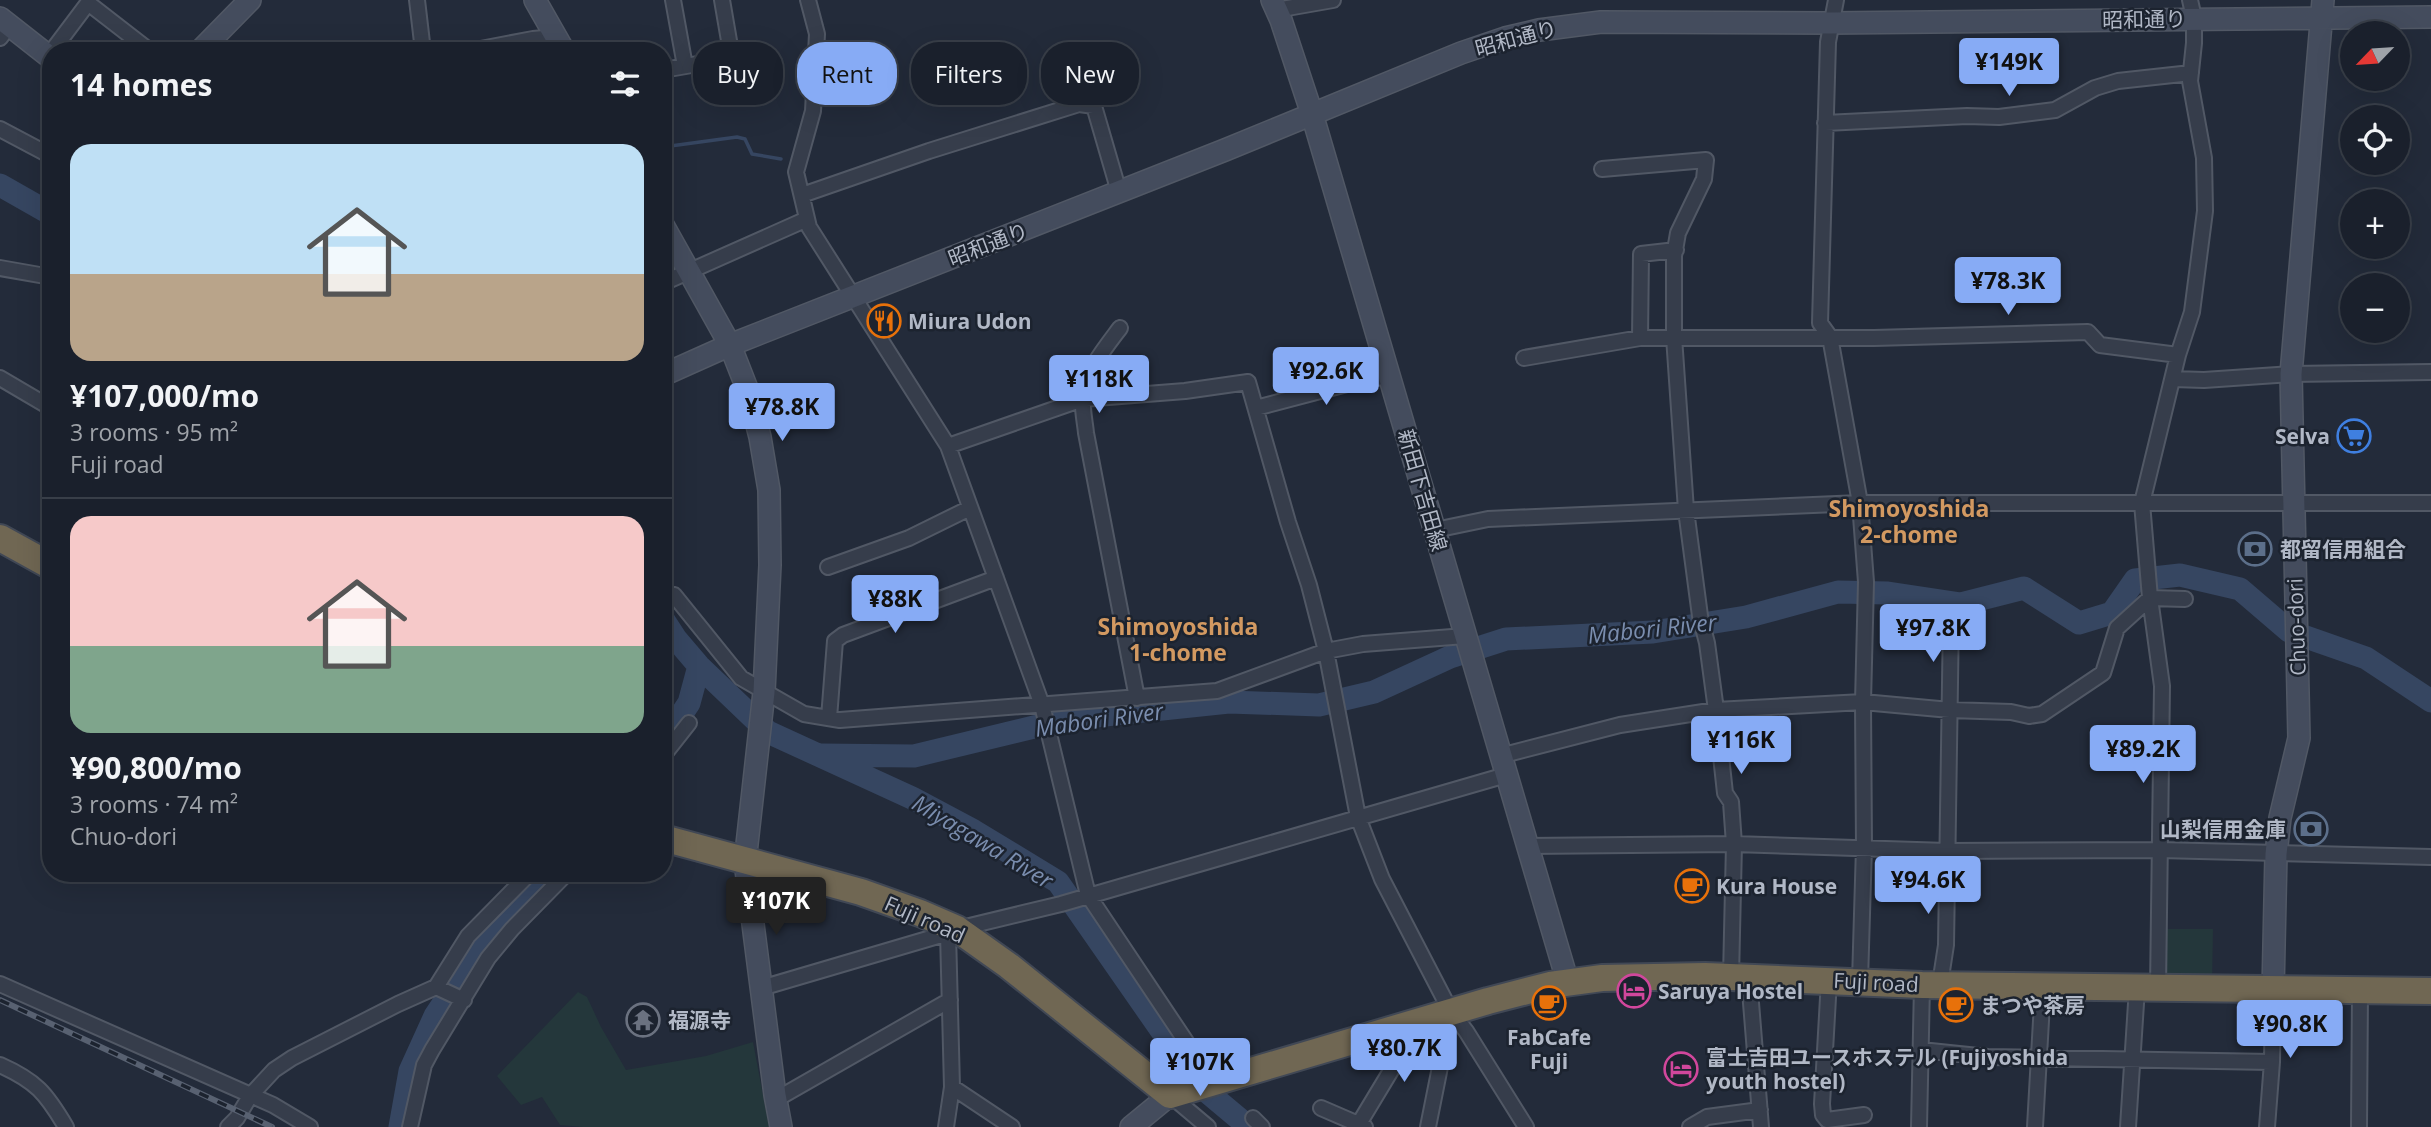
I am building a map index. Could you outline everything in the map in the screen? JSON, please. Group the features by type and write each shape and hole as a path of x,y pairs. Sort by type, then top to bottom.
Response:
{"highway":[{"path":"0,538 42,561"},
{"name":"Fuji road","path":"672,841 861,892 920,913 1009,965 1176,1093 1550,985 1602,978 1740,977 2273,991 2431,991"}],"street":[{"path":"209,42 250,0"},
{"path":"417,0 422,42"},
{"path":"535,0 559,42"},
{"path":"673,0 685,66"},
{"path":"672,68 732,58 722,0"},
{"path":"808,0 817,34 813,111 796,172 809,227 948,446 1043,710 1085,895 1211,1082"},
{"path":"1274,5 1333,0"},
{"path":"1836,0 1830,23 1825,123 1820,323 1830,337 1860,503 1866,582 1860,981"},
{"path":"60,42 88,2 139,42"},
{"name":"新田下吉田線","path":"1274,5 1311,114 1568,983"},
{"path":"2128,1127 2133,1060 2147,988 2160,850 2162,686 2150,598 2142,503 2178,355 2192,312 2205,211 2204,158 2190,81 2194,43 2192,9"},
{"name":"昭和通り","path":"672,372 730,345 1119,192 1461,53 1505,38 1560,26 1601,22 1830,23 2192,9 2322,9 2431,17"},
{"name":"Chuo-dori","path":"2267,1127 2272,1062 2276,854 2280,818 2299,738 2291,374 2322,9"},
{"path":"2,26 42,49"},
{"path":"514,42 533,38 551,42"},
{"path":"1825,123 1967,116 1999,117 2055,110 2095,88 2118,81 2191,73"},
{"path":"802,195 929,151 1079,104 1094,106 1119,192"},
{"path":"0,129 42,151"},
{"path":"1602,169 1706,160 1704,179 1678,233 1674,337 1686,510 1700,616 1707,643 1725,793 1731,802 1740,977 1762,1127"},
{"path":"672,279 807,219"},
{"path":"672,241 730,345 748,391 760,437 769,490 770,565 764,692 745,862 775,1100 781,1127"},
{"path":"1640,338 1641,254 1676,250"},
{"path":"0,268 42,275"},
{"path":"1119,328 1102,352 1085,387 1083,399 1086,433 1137,698"},
{"path":"1524,358 1640,338 2088,332 2100,345 2178,355"},
{"path":"2173,379 2215,380 2291,374 2431,372"},
{"path":"1256,408 1362,380 1389,376"},
{"path":"0,378 42,403"},
{"path":"948,446 1083,399 1185,391 1248,382 1326,651 1358,817 1382,879 1451,1012 1466,1031 1526,1127"},
{"path":"1435,530 1488,519 1860,503 2431,503"},
{"path":"828,567 909,538 970,508"},
{"path":"829,718 835,641 844,635 996,578"},
{"path":"672,596 674,595 741,678 804,714 840,720 1043,710 1217,691 1326,651 1363,644 1467,645"},
{"path":"761,988 1358,817 1620,725 1716,710 1863,702 1950,710 2011,712 2029,716 2042,713 2103,673 2118,628 2150,598 2185,600"},
{"path":"1919,1127 1921,1050 1931,984 1946,945 1951,617"},
{"path":"672,745 689,723"},
{"path":"1527,846 1734,844 1947,851 2160,850 2431,857"},
{"path":"228,1127 237,1118 250,1096 274,1070 292,1058 387,1009 438,988 468,936 521,882"},
{"path":"410,1127 424,1065 462,1000 488,958 558,882"},
{"path":"946,1127 951,1087 950,1000 953,931"},
{"path":"1829,980 1823,1115 1827,1120 1864,1115"},
{"path":"0,984 273,1105 310,1127"},
{"path":"2035,1127 2043,985"},
{"path":"438,988 462,1000"},
{"path":"2359,1127 2360,992"},
{"path":"775,1100 950,1000"},
{"path":"1428,1127 1451,1012"},
{"path":"1321,1108 1360,1126 1404,1049 1413,1024"},
{"path":"1921,1050 1988,1056 2272,1062"},
{"path":"0,1065 21,1074 37,1086 66,1127"},
{"path":"951,1087 1012,1127"},
{"path":"1141,1123 1176,1093 1208,1127"},
{"path":"1690,1127 1707,1117 1760,1110"}],"green space":[{"path":"2165,929 2213,929 2212,986 2164,983"},
{"path":"578,992 587,997 626,1070 706,1056 753,1042 769,1127 560,1125 542,1097 521,1105 497,1076"}],"waterway":[{"path":"672,146 737,137 745,139 752,154 781,159"},
{"name":"Miyagawa River","path":"0,185 42,209"},
{"name":"Mabori River","path":"821,755 914,756 1067,719 1229,702 1319,705 1374,692 1450,657 1506,639 1653,632 1746,617 1838,592 1888,593 1961,604 2024,588 2079,623 2112,613 2135,580 2180,575 2240,589 2289,631 2366,658 2431,701"},
{"name":"Miyagawa River","path":"672,633 699,666 768,732 912,798 974,831 1058,882 1200,1086 1249,1127"},
{"path":"672,728 689,703 699,666"},
{"path":"400,1127 410,1071 435,1016 497,923 546,882"}],"railway":[{"path":"0,1000 272,1127"}],"place":[{"name":"Miura Udon","path":"884,321"},
{"name":"Selva","path":"2354,436"},
{"name":"都留信用組合","path":"2255,549"},
{"name":"山梨信用金庫","path":"2311,829"},
{"name":"Kura House","path":"1692,886"},
{"name":"Saruya Hostel","path":"1634,991"},
{"name":"FabCafe Fuji","path":"1549,1003"},
{"name":"まつや茶房","path":"1956,1005"},
{"name":"福源寺","path":"643,1020"},
{"name":"富士吉田ユースホステル (Fujiyoshida youth hostel)","path":"1681,1069"}],"district":[{"name":"Shimoyoshida 2-chome","path":"1909,521"},
{"name":"Shimoyoshida 1-chome","path":"1178,639"}]}
